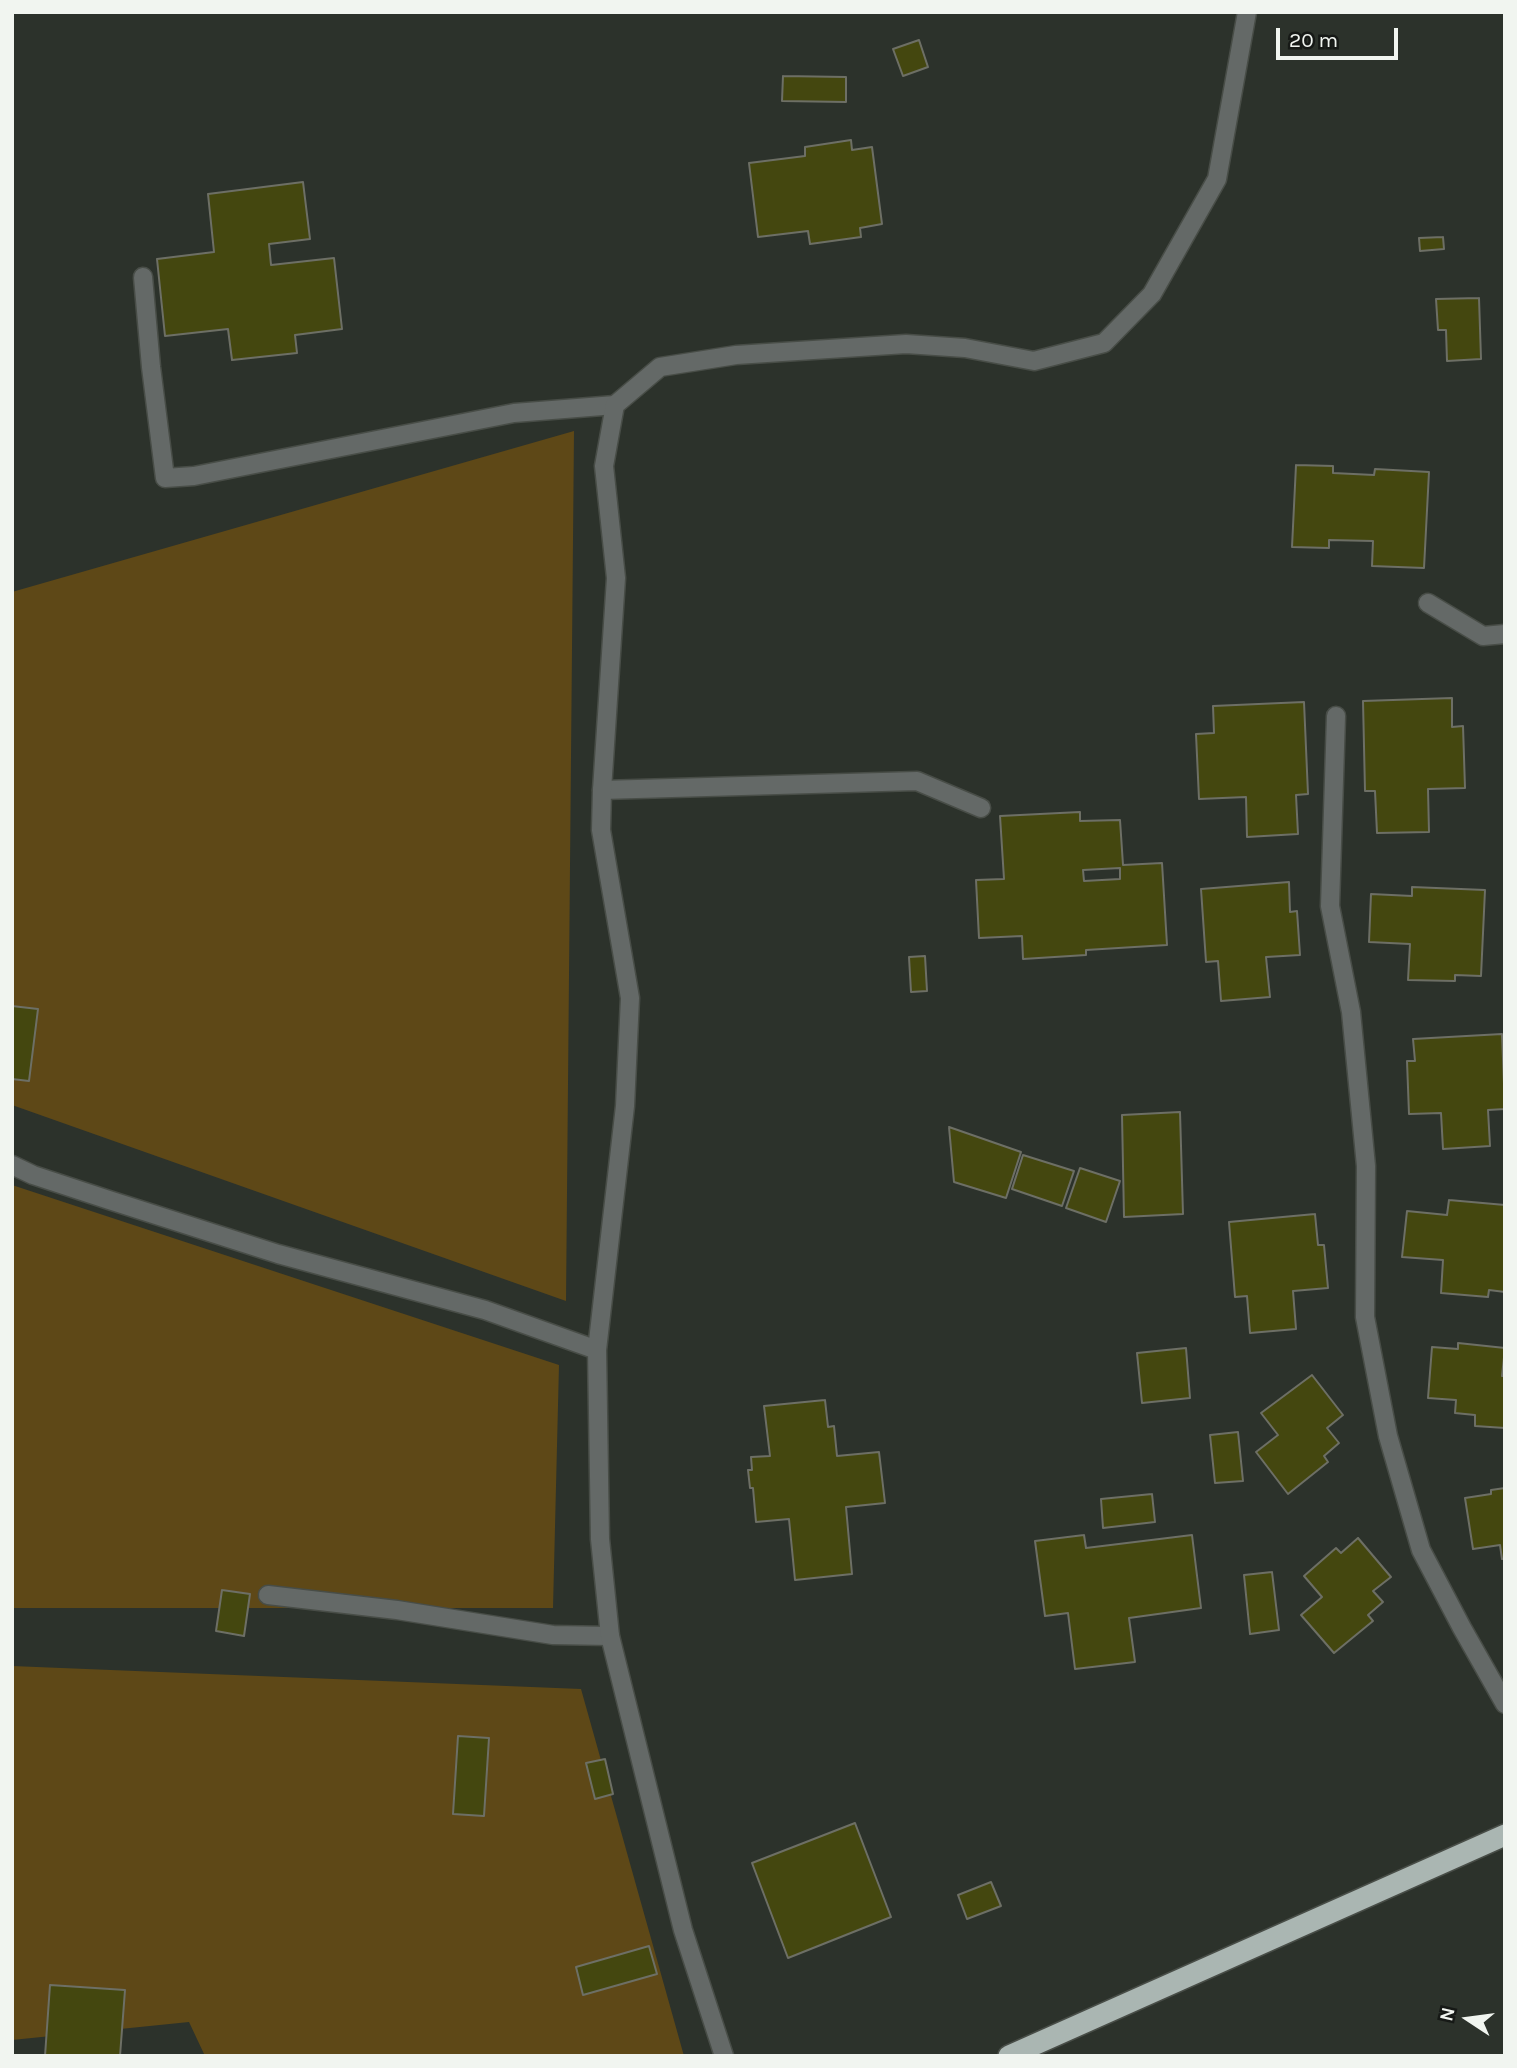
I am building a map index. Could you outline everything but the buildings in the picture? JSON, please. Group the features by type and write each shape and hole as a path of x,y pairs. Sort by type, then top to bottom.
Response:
{"highway":[{"path":"1009,2056 1505,1835"}],"street":[{"path":"144,277 151,367 165,478 194,476 514,413 615,405 660,367 736,355 906,344 965,348 1034,360 1104,343 1152,294 1217,179 1247,12"},
{"path":"615,405 604,466 616,578 601,830 630,998 625,1106 597,1350 600,1539 610,1636 682,1930 724,2056"},
{"path":"1428,603 1483,636 1505,634"},
{"path":"1336,716 1330,906 1351,1012 1366,1166 1365,1317 1388,1436 1421,1550 1505,1704"},
{"path":"602,790 917,781 981,808"},
{"path":"12,1165 33,1175 278,1254 485,1310 597,1350"},
{"path":"268,1595 397,1610 552,1635 610,1636"}],"shaded area":[{"path":"574,431 566,1301 12,1105 12,592"},
{"path":"12,1185 559,1365 553,1608 12,1608"},
{"path":"12,1666 581,1689 684,2056 205,2056 189,2022 12,2040"}]}
